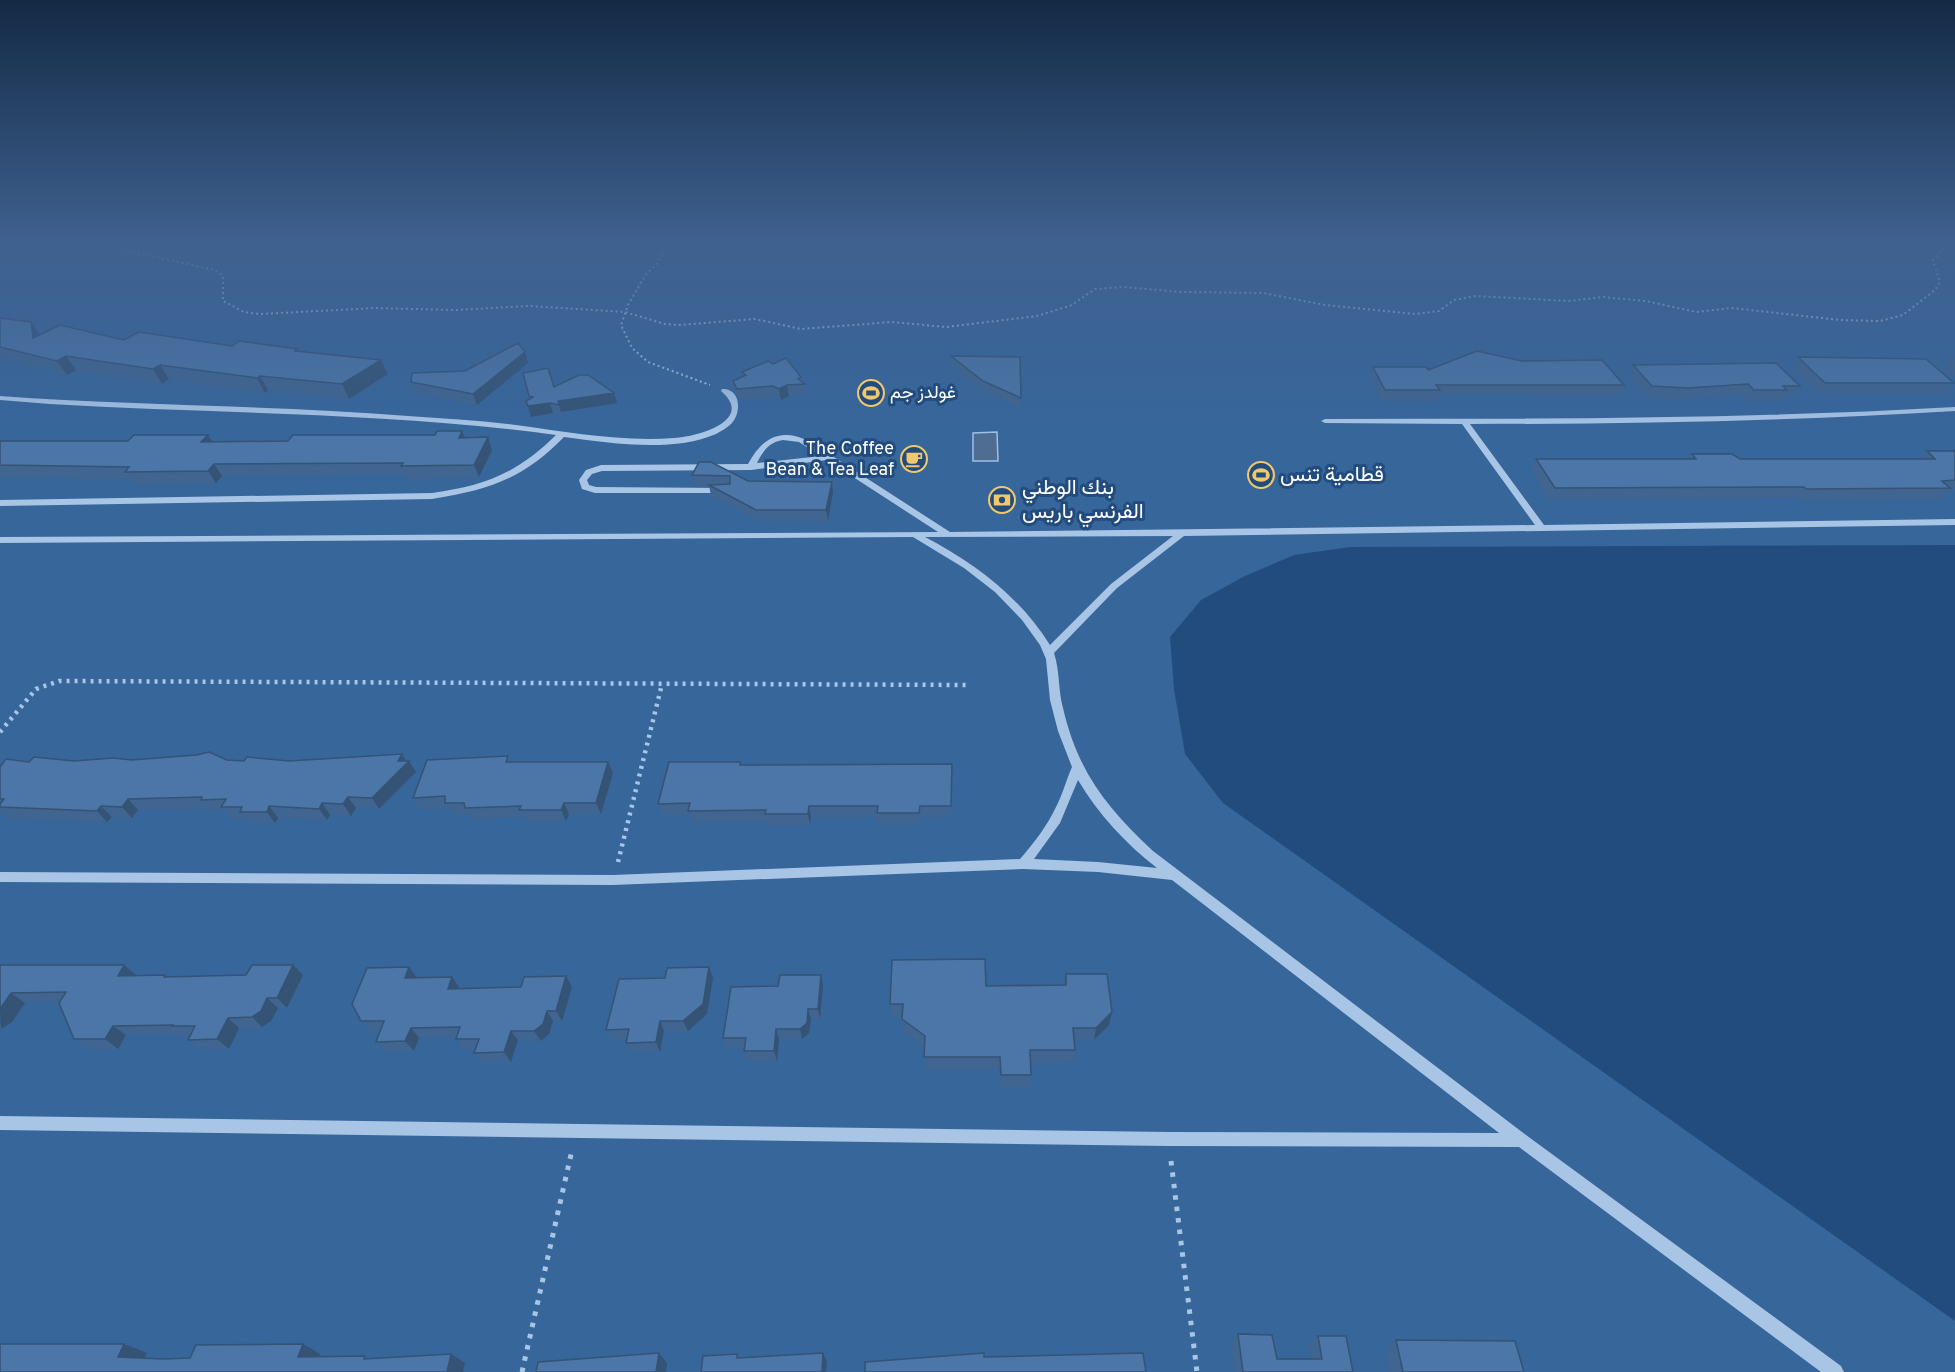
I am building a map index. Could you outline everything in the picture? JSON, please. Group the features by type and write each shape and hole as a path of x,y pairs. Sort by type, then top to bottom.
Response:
{"street":[{"path":"0,398 399,418 512,427 561,435 623,441 685,441 720,429 731,420 736,410 733,398 725,391"},
{"path":"1325,421 1763,418 1860,416 1955,409"},
{"path":"1464,421 1542,528"},
{"path":"0,503 432,496 470,492 497,483 523,470 561,435"},
{"path":"751,467 763,445 783,438 805,441 878,486 948,535"},
{"path":"728,490 595,490 585,487 583,480 589,472 601,468 751,467 790,464 829,457"},
{"path":"0,540 914,536 1955,522"},
{"path":"1049,652 1114,586 1182,533"},
{"path":"914,536 968,565 992,583 1033,627 1049,652 1060,723 1076,769 1109,816 1128,836 1172,875 1521,1140 1832,1371"},
{"path":"1023,864 1043,842 1058,818 1070,793 1076,769"},
{"path":"0,877 613,880 1023,864 1098,867 1172,875"},
{"path":"0,1123 1168,1139 1521,1140"}],"path":[{"path":"227,304 244,312 272,314 375,308 456,310 529,306 625,312 665,324 755,319 801,329 892,322 929,327 963,327 1046,314 1073,304"},
{"path":"629,304 621,325 632,348 648,362 725,391"},
{"path":"1320,304 1416,314 1439,311 1449,304"},
{"path":"1660,304 1696,312 1732,308 1850,321 1880,321 1903,315 1917,304"},
{"path":"0,732 36,689 59,681 968,685"},
{"path":"613,880 662,684"},
{"path":"522,1372 576,1132"},
{"path":"1168,1139 1197,1372"}],"shaded area":[{"path":"0,304 1955,304 1955,545 1350,547 1294,555 1245,576 1201,600 1170,637 1174,689 1185,754 1223,803 1955,1321 1955,1372 0,1372"},
{"path":"997,432 998,461 973,461 973,433"}],"building":[{"path":"0,318 31,322 33,338 60,325 124,340 139,332 232,346 239,341 297,349 295,351 381,360 342,384 260,376 257,378 160,365 153,369 66,356 57,361 0,347"},
{"path":"518,343 525,352 473,394 411,382 412,373 465,371"},
{"path":"1477,351 1522,361 1602,360 1624,385 1436,385 1440,390 1385,390 1373,367 1426,367 1428,370"},
{"path":"951,356 1020,357 1021,398 983,381"},
{"path":"1798,357 1926,359 1954,383 1825,383"},
{"path":"786,358 801,377 798,379 805,384 787,385 779,389 773,386 737,389 733,381 746,375 742,372 768,361 773,364"},
{"path":"1776,363 1800,386 1783,386 1787,390 1754,390 1748,384 1687,388 1652,386 1633,365"},
{"path":"548,368 554,387 579,375 588,375 614,393 558,401 559,405 550,403 528,406 526,401 533,397 529,396 523,373"},
{"path":"437,431 462,431 459,438 488,437 474,465 214,464 208,471 125,472 129,467 0,465 0,441 128,441 134,435 208,435 201,442 288,441 293,435 435,435"},
{"path":"1927,451 1955,451 1955,480 1942,481 1950,488 1555,488 1536,459 1696,459 1692,454 1732,454 1740,459 1935,459"},
{"path":"699,462 711,462 748,481 832,482 826,510 756,510 709,485 730,484 730,476 692,475"},
{"path":"209,752 227,760 244,761 247,757 289,761 402,754 398,761 409,761 372,798 348,797 343,804 322,803 319,809 269,806 267,812 240,812 242,807 221,807 226,799 201,800 202,797 128,799 122,807 101,806 97,811 0,807 4,799 0,799 0,767 6,759 29,762 34,757 74,761 113,758 132,760"},
{"path":"508,756 506,762 608,762 596,803 564,803 561,810 519,810 521,806 465,808 464,803 445,803 445,796 413,798 427,760"},
{"path":"669,762 740,762 740,765 952,764 951,806 920,806 919,813 877,813 878,806 809,806 808,814 765,814 766,810 688,811 690,803 658,804"},
{"path":"985,959 986,986 1066,985 1066,974 1107,974 1112,1012 1096,1028 1073,1028 1075,1050 1030,1050 1031,1075 1001,1075 1000,1057 924,1057 925,1036 902,1019 903,1004 890,1004 892,960"},
{"path":"0,965 124,965 118,976 165,975 164,977 246,975 252,965 293,965 277,998 267,998 261,1011 252,1017 228,1018 217,1039 188,1040 195,1026 113,1026 105,1039 74,1039 59,1003 66,992 11,993 0,1009"},
{"path":"409,967 405,978 452,977 448,989 521,987 524,977 566,976 556,1011 547,1011 543,1024 534,1031 511,1031 504,1052 474,1053 479,1039 456,1039 460,1027 411,1028 405,1041 376,1042 384,1021 361,1021 352,1004 367,968"},
{"path":"709,967 703,1004 683,1021 660,1021 656,1042 626,1043 629,1029 606,1030 619,979 665,978 667,968"},
{"path":"780,975 821,975 818,1009 808,1009 807,1023 800,1029 776,1029 774,1051 744,1051 746,1038 723,1038 731,987 778,986"},
{"path":"1238,1334 1272,1335 1277,1359 1322,1359 1318,1336 1346,1336 1353,1372 1243,1372"},
{"path":"1396,1340 1515,1341 1524,1372 1403,1372"},
{"path":"0,1344 124,1344 118,1357 163,1359 190,1358 196,1345 303,1344 298,1357 365,1356 364,1359 451,1354 447,1372 0,1372"},
{"path":"659,1353 656,1372 536,1372 538,1362"},
{"path":"823,1353 822,1372 701,1372 703,1356 737,1354 737,1358"},
{"path":"984,1353 984,1357 1143,1353 1146,1372 865,1372 865,1362"}],"place":[{"name":"غولدز جم","path":"871,393"},
{"name":"The Coffee Bean & Tea Leaf","path":"914,459"},
{"name":"قطامية تنس","path":"1261,475"},
{"name":"بنك الوطني الفرنسي باريس","path":"1002,500"}]}
